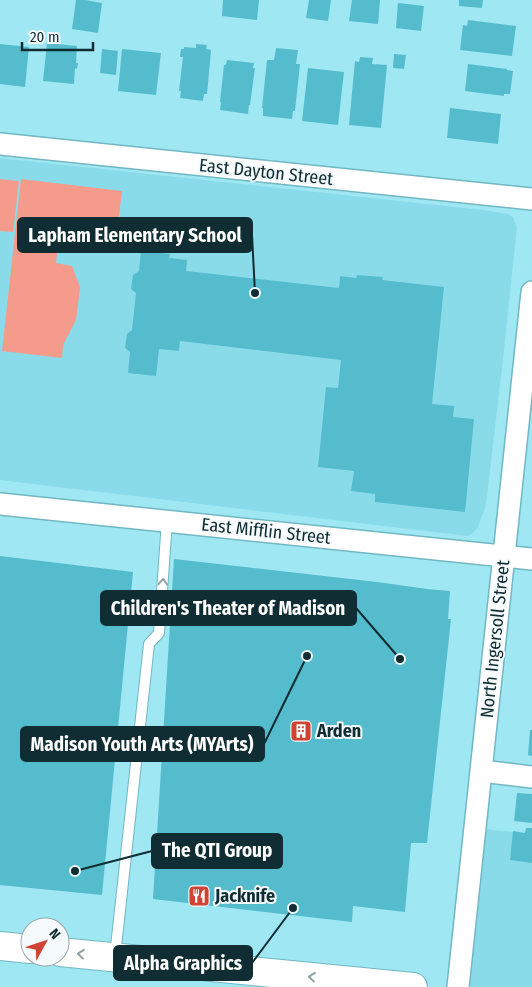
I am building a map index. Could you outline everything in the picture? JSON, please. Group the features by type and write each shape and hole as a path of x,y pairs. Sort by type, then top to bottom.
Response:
{"main road":[{"path":"0,946 20,948"},
{"path":"70,953 413,987"}],"street":[{"name":"East Dayton Street","path":"0,144 532,199"},
{"name":"North Ingersoll Street","path":"458,987 532,292"},
{"name":"East Mifflin Street","path":"0,504 532,559"},
{"path":"481,771 532,777"}],"lane":[{"path":"115,957 149,644 159,633 167,521"}],"shaded area":[{"path":"0,158 483,210 508,214 513,217 517,227 503,359 486,505 478,527 468,536 0,480"},
{"path":"0,179 19,181 13,232 0,231"},
{"path":"21,179 122,191 118,223 61,217 56,263 72,266 80,287 76,320 63,345 62,358 2,351"},
{"path":"474,828 532,834 532,987 458,987"}],"building":[{"path":"76,0 102,3 98,33 72,29"},
{"path":"223,0 259,0 257,20 222,16"},
{"path":"309,0 331,0 328,21 306,18"},
{"path":"352,0 380,0 378,24 349,21"},
{"path":"459,0 483,0 482,8 459,6"},
{"path":"398,3 424,6 421,31 396,28"},
{"path":"468,20 516,26 512,56 460,50 463,25 467,26"},
{"path":"47,43 77,46 76,63 78,63 77,69 75,68 74,84 43,81"},
{"path":"0,44 29,47 25,87 0,84"},
{"path":"196,44 207,45 206,49 211,50 207,94 204,94 203,101 180,98 181,91 179,91 183,57 180,57 181,49 184,49 184,47 196,48"},
{"path":"276,48 298,50 296,64 300,64 295,111 293,111 292,119 263,116 262,108 267,60 274,60"},
{"path":"102,49 118,51 116,75 100,73"},
{"path":"122,49 161,53 156,95 118,91"},
{"path":"394,54 406,55 404,69 393,68"},
{"path":"360,57 373,58 372,64 387,65 381,128 349,125 355,61 359,62"},
{"path":"227,60 254,63 253,68 255,68 248,114 220,110 224,65 226,65"},
{"path":"468,64 513,71 510,94 504,94 504,96 465,91"},
{"path":"308,68 344,72 338,125 302,121"},
{"path":"450,108 501,114 498,144 447,138"},
{"path":"141,251 170,254 169,258 187,260 186,271 339,288 340,276 356,278 357,275 383,277 382,280 444,287 432,404 454,406 453,417 474,419 465,512 375,502 375,494 351,491 354,471 318,467 326,387 338,388 341,360 180,341 179,351 159,349 156,376 128,373 130,352 125,348 127,334 132,330 136,293 131,289 133,275 139,271"},
{"path":"0,556 133,572 102,895 0,885"},
{"name":"Arden","path":"174,559 450,591 448,619 451,619 427,843 411,843 405,912 353,906 352,922 153,899"},
{"path":"530,730 532,730 532,756 528,755"},
{"path":"517,793 532,794 532,823 514,821"},
{"path":"526,828 532,828 532,863 510,860 513,831 525,833"}],"place":[{"name":"Lapham Elementary School","path":"255,293"},
{"name":"Madison Youth Arts (MYArts)","path":"307,656"},
{"name":"Children's Theater of Madison","path":"400,659"},
{"name":"Arden","path":"301,731"},
{"name":"The QTI Group","path":"75,871"},
{"name":"Jacknife","path":"199,896"},
{"name":"Alpha Graphics","path":"293,908"}]}
